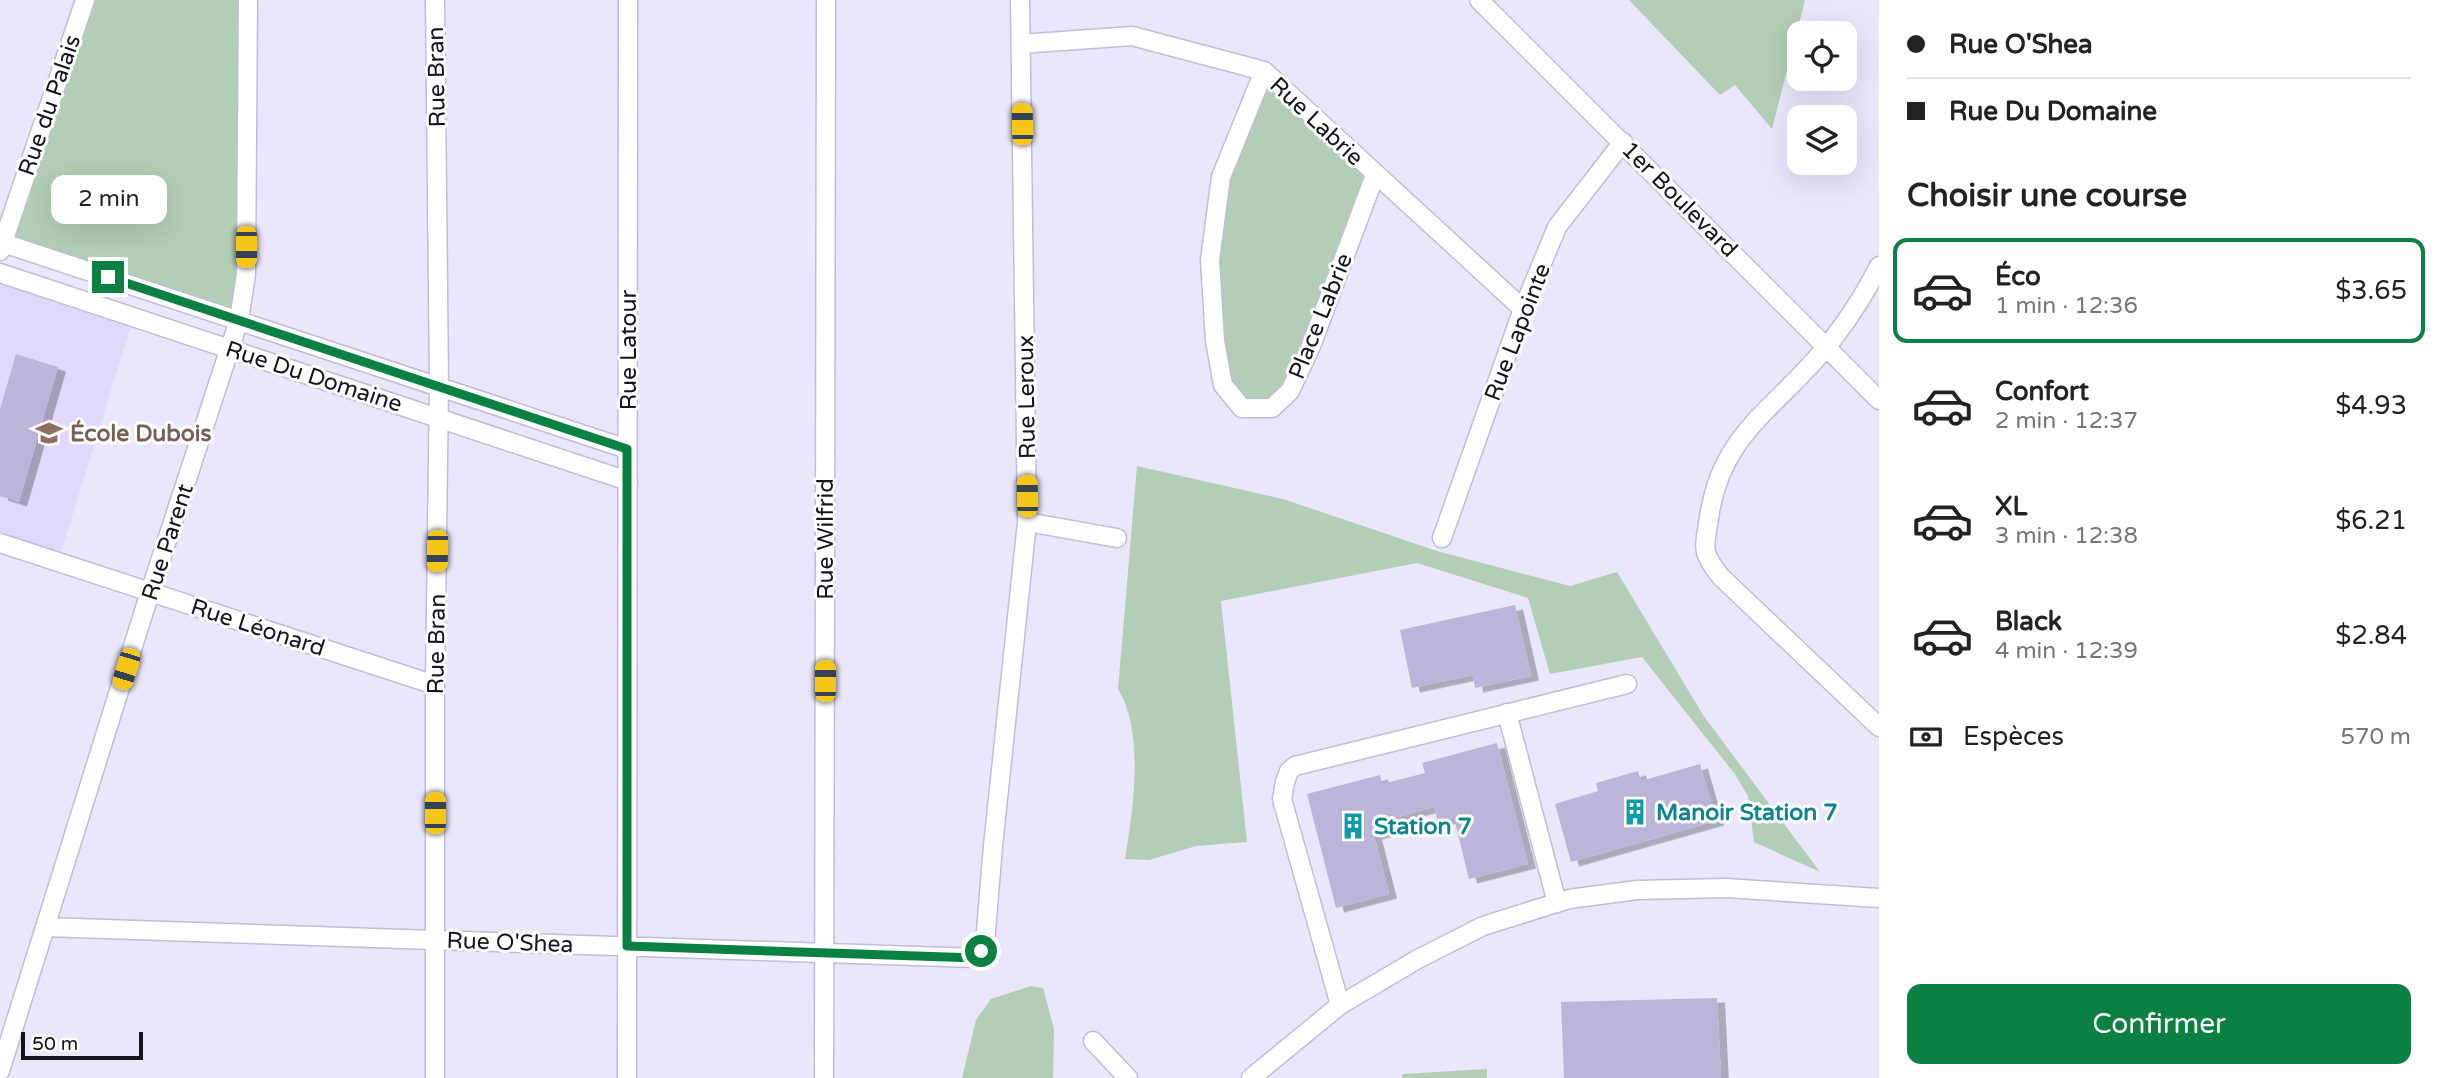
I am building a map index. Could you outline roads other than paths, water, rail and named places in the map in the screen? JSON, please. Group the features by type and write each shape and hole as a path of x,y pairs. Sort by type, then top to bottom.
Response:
{"street":[{"name":"Rue du Palais","path":"1,245 85,0"},
{"name":"Rue Parent","path":"0,1071 150,592 239,320 246,274 248,0"},
{"name":"Rue Bran","path":"435,0 439,385 435,685 435,1078"},
{"name":"Rue Latour","path":"627,1078 628,0"},
{"name":"Rue Wilfrid","path":"824,1078 826,0"},
{"name":"Rue Leroux","path":"976,958 985,943 992,846 1027,522 1020,0"},
{"name":"1er Boulevard","path":"1479,0 1879,400"},
{"name":"Rue Labrie","path":"1021,44 1132,36 1264,71 1523,309"},
{"name":"Place Labrie","path":"1264,71 1221,177 1210,260 1215,341 1223,384 1242,408 1272,408 1290,391 1311,345 1375,174"},
{"name":"Rue Lapointe","path":"1442,538 1523,309 1557,227 1623,142"},
{"name":"Rue Du Domaine","path":"1,245 439,385 627,449"},
{"path":"1879,266 1848,319 1826,347 1753,422 1726,458 1710,505 1705,544 1707,560 1721,577 1879,727"},
{"name":"Rue Du Domaine","path":"0,273 628,481"},
{"path":"1027,522 1117,538"},
{"name":"Rue Léonard","path":"0,543 435,685"},
{"path":"1340,1005 1282,799 1289,771 1294,766 1627,684"},
{"path":"1507,713 1556,903"},
{"path":"1251,1078 1340,1005 1418,959 1483,926 1569,899 1637,890 1727,888 1879,898"},
{"name":"Rue O'Shea","path":"45,927 976,958"},
{"path":"1093,1041 1128,1078"}],"place":[{"name":"École Dubois","path":"49,433"},
{"name":"Manoir Station 7","path":"1635,812"},
{"name":"Station 7","path":"1353,826"}]}
